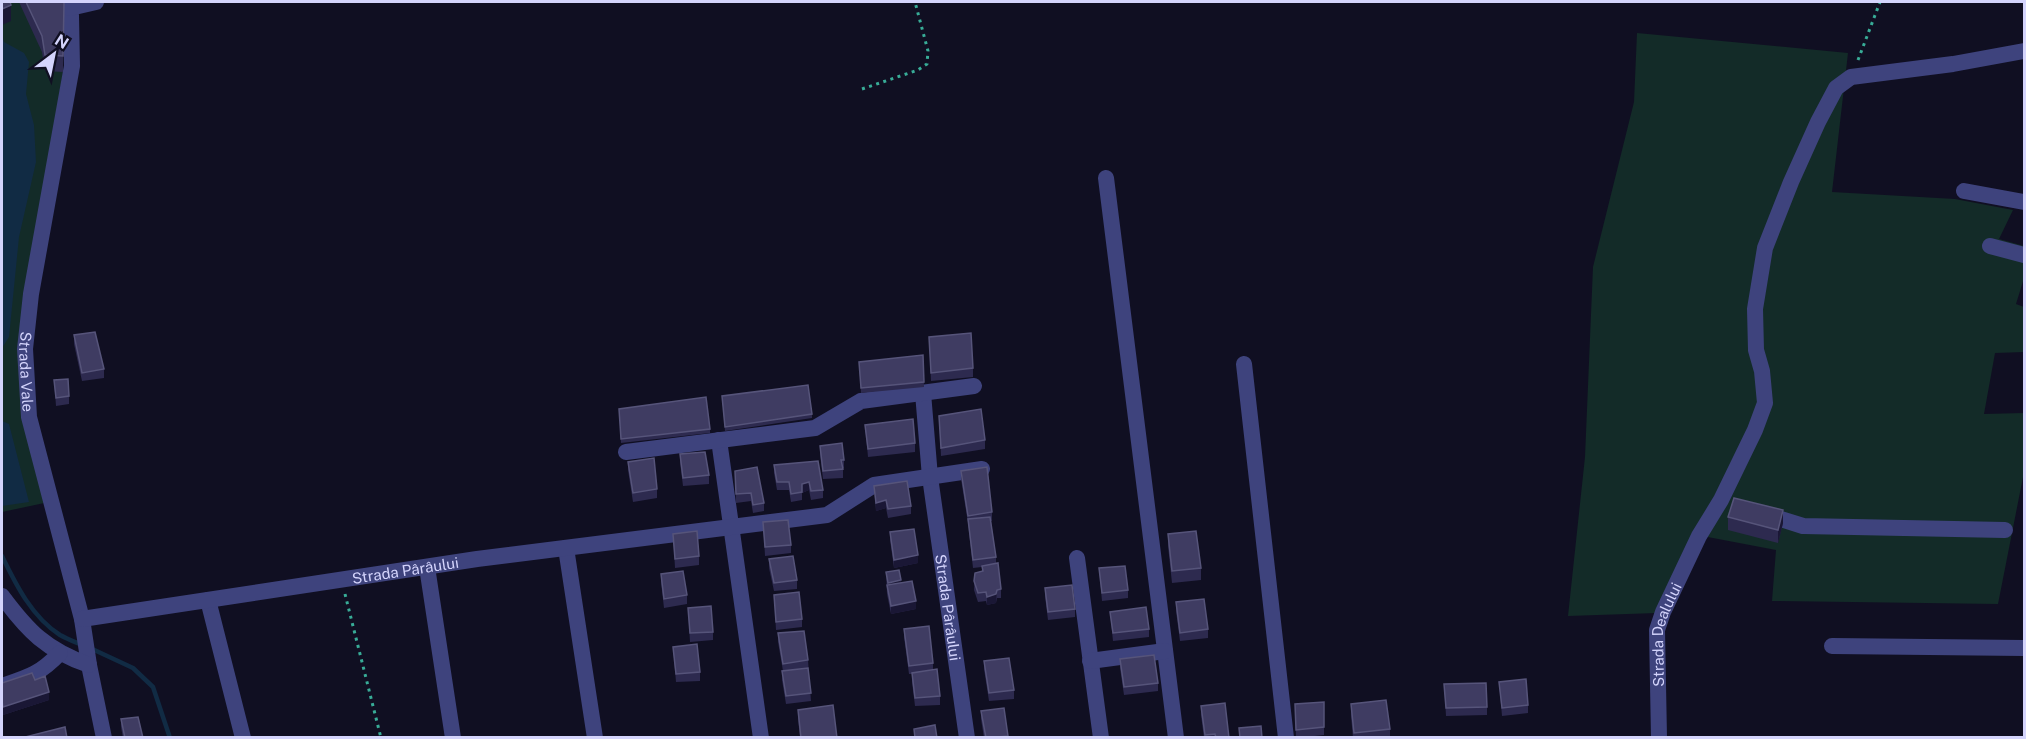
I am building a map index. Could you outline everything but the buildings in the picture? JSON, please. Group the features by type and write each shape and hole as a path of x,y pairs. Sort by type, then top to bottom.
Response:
{"street":[{"path":"70,5 96,2"},
{"name":"Strada Vale","path":"70,5 72,66 31,294 25,349 29,417 82,619 104,738"},
{"name":"Strada Dealului","path":"1659,738 1658,630 1663,612 1699,536 1721,500 1755,430 1765,403 1762,371 1756,350 1755,309 1765,248 1809,142 1836,88 1851,77 1953,64 2025,51"},
{"path":"1106,178 1176,738"},
{"path":"1964,191 2025,202"},
{"path":"1990,246 2025,255"},
{"path":"1244,364 1286,738"},
{"path":"626,452 815,428 861,401 974,386"},
{"name":"Strada Pârâului","path":"922,393 930,477 967,738"},
{"path":"719,440 761,738"},
{"name":"Strada Pârâului","path":"82,619 427,567 827,515 874,485 983,469"},
{"path":"1721,500 1803,526 2005,530"},
{"path":"566,548 595,738"},
{"path":"1077,558 1101,738"},
{"path":"427,567 453,738"},
{"path":"2,596 40,641 71,659 88,660"},
{"path":"208,600 243,738"},
{"path":"1832,646 2025,648"},
{"path":"1090,661 1165,651"},
{"path":"2,686 44,669 60,653"}],"path":[{"path":"862,89 918,70 927,64 928,51 915,2"},
{"path":"1862,77 1858,60 1880,2"},
{"path":"342,580 381,738"}],"green space":[{"path":"2,2 62,2 63,72 22,331 49,502 2,512"},
{"path":"1637,33 1848,53 1832,192 1955,199 2013,210 1999,239 2024,246 2024,278 2016,304 2024,307 2024,352 1995,353 1984,414 2024,413 2024,472 1998,604 1772,601 1776,550 1692,534 1657,613 1568,616 1585,457 1593,267 1634,102"}],"water":[{"path":"2,36 4,42 24,53 29,62 26,94 34,125 36,162 19,237 9,337 2,348"},
{"path":"2,421 9,424 29,502 2,506"}],"waterway":[{"path":"2,556 19,589 41,619 60,635 82,645"},
{"path":"90,648 133,668 153,687 170,738"}]}
